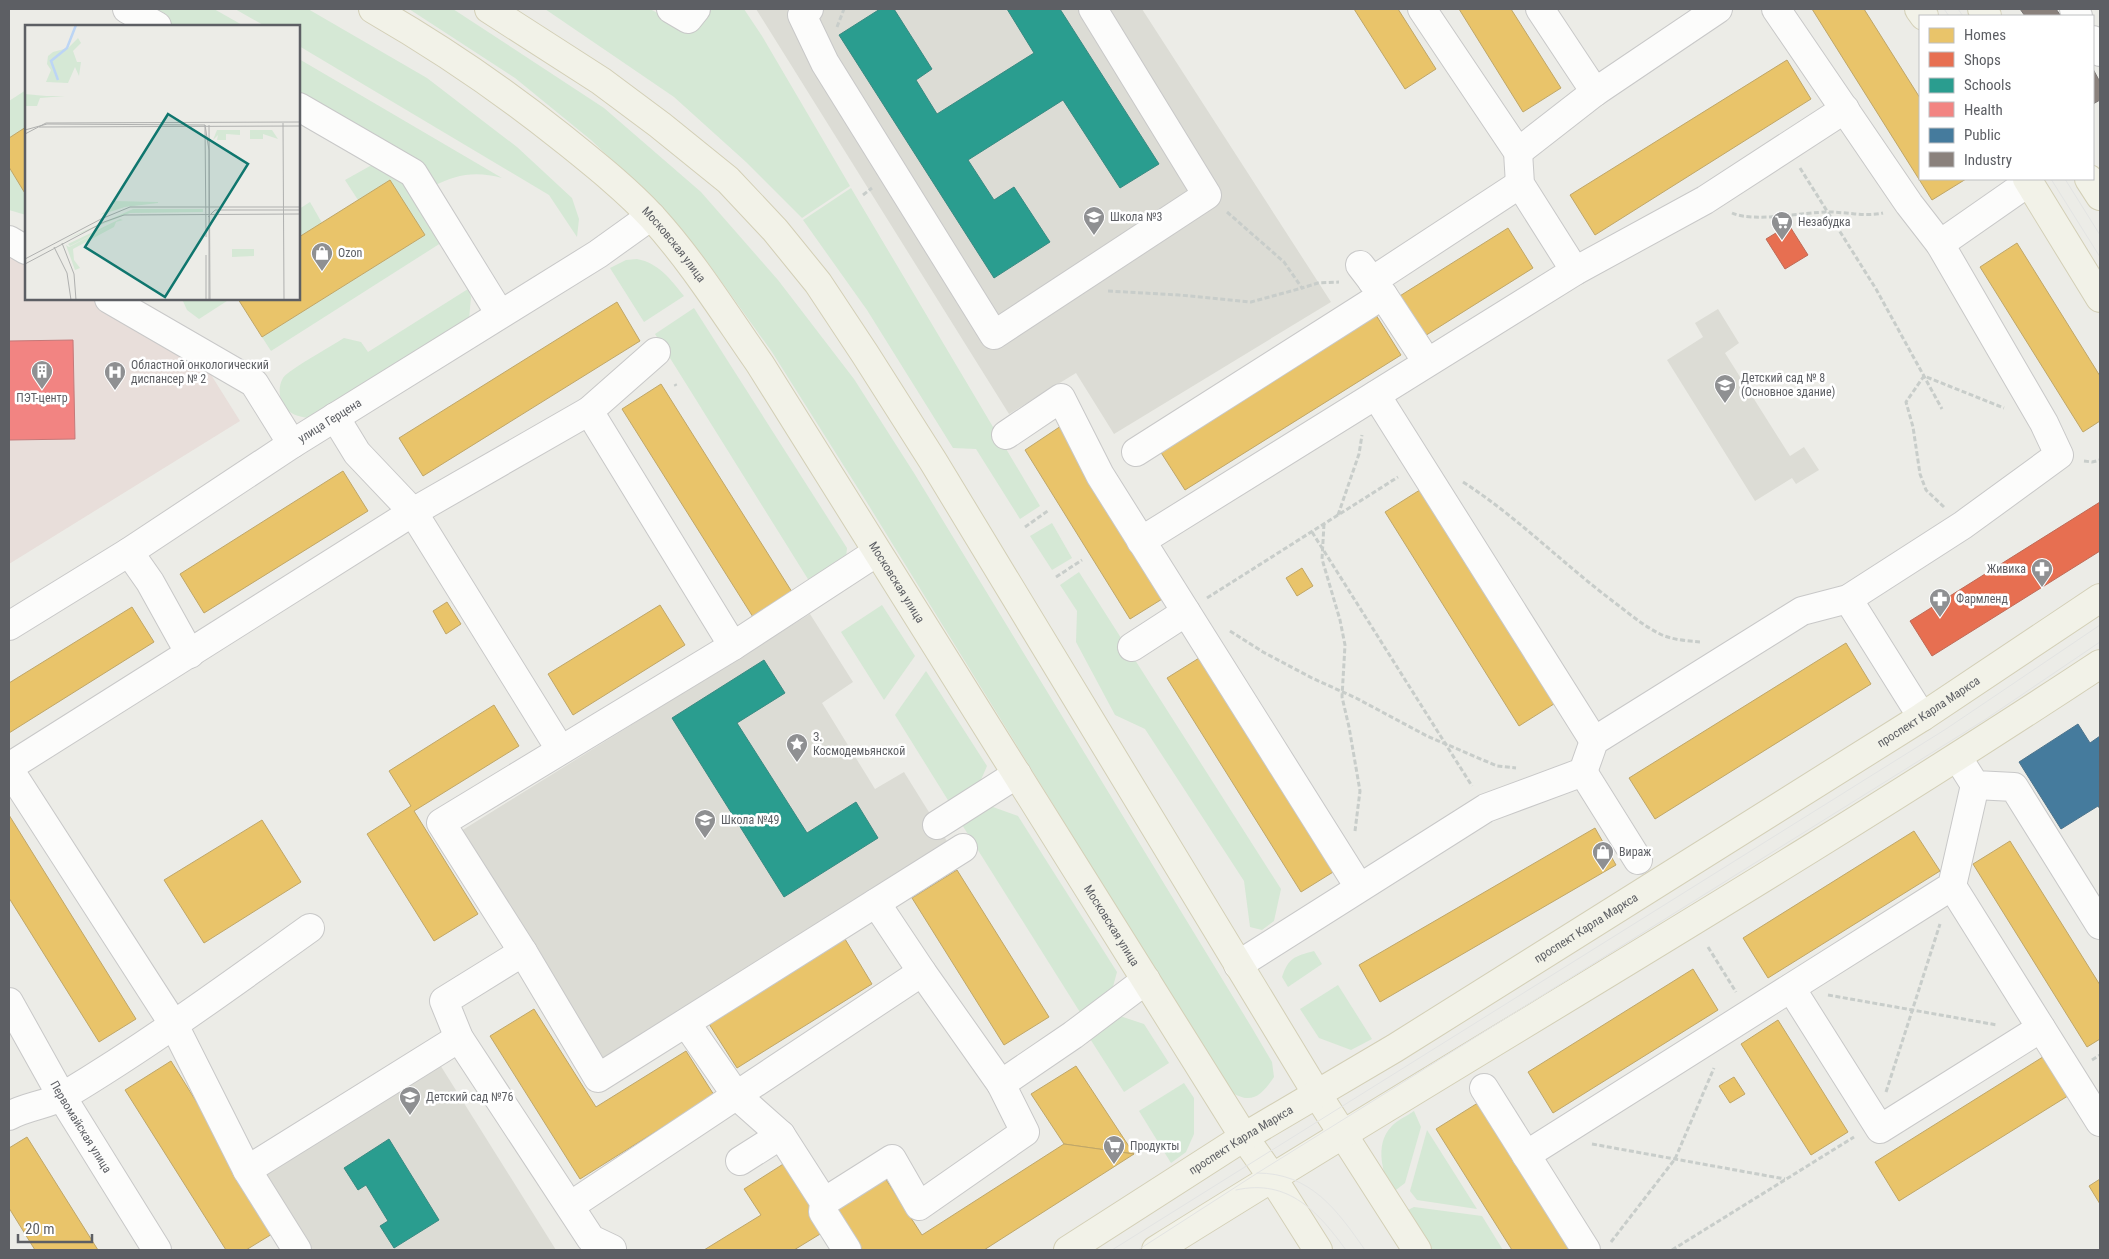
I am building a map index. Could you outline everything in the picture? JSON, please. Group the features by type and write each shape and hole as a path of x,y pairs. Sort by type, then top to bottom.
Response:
{"main road":[{"name":"Московская улица","path":"372,9 429,41 528,111 592,161 651,216 684,254 760,364 1244,1137 1272,1177 1318,1250"},
{"path":"489,9 601,81 660,125 728,180 775,230 818,283 933,462 1317,1094 1417,1250"},
{"path":"2028,180 2100,298"},
{"path":"2090,180 2100,196"},
{"name":"проспект Карла Маркса","path":"1068,1250 1244,1137 1395,1048 1922,717 2100,598"},
{"path":"1156,1250 1272,1177 1958,758 2100,664"}],"street":[{"path":"127,9 155,25"},
{"path":"671,9 688,19 696,9"},
{"path":"810,9 802,15 825,63 994,335 1207,195 1093,9"},
{"path":"1422,9 1518,152 1520,184 1575,271"},
{"path":"1540,9 1595,92"},
{"path":"1518,152 1595,92 1718,9"},
{"path":"1583,772 1594,741 1802,611 1848,599 1963,525 2059,455 2044,423 1940,244 1908,204 1776,9"},
{"path":"300,108 413,173 500,314"},
{"path":"1141,541 1575,271 1705,200 1845,109"},
{"path":"1940,244 2028,180"},
{"path":"1136,452 1372,280 1520,184"},
{"name":"улица Герцена","path":"9,626 130,552 334,417 598,254 651,216"},
{"path":"9,240 25,249"},
{"path":"1372,280 1427,362"},
{"path":"111,300 254,383 292,444"},
{"path":"296,1250 247,1170 174,1025 9,768 413,512 589,411 656,352"},
{"path":"1376,395 1594,741"},
{"path":"1006,435 1061,398 1100,475 1352,878"},
{"path":"589,411 733,646"},
{"path":"334,417 357,453 413,512 560,749"},
{"path":"130,552 150,582 190,654"},
{"path":"877,552 733,646 560,749 441,823 523,952 598,1078 963,848"},
{"path":"1848,599 1922,717"},
{"path":"1132,647 1186,612"},
{"path":"1958,758 1975,785 1952,886 2038,1030 2100,1122"},
{"path":"1238,965 1352,878 1486,808 1583,772"},
{"path":"1583,772 1638,860"},
{"path":"937,825 1016,774"},
{"path":"1975,785 2014,787 2100,925"},
{"path":"1526,1155 1952,886"},
{"path":"824,1202 892,1159 919,1206 1024,1132 1002,1084 922,972 876,902"},
{"path":"9,1116 62,1097 174,1025 310,928"},
{"path":"523,952 444,1000 459,1038 570,1206 593,1246"},
{"path":"570,1206 922,972"},
{"path":"1002,1084 1073,1035 1146,980"},
{"path":"1791,988 1880,1129 2038,1030"},
{"name":"Первомайская улица","path":"13,1017 157,1250"},
{"path":"686,1023 736,1096 781,1135 824,1202 823,1212 847,1250"},
{"path":"247,1170 459,1038"},
{"path":"1484,1088 1526,1155 1598,1246"},
{"path":"740,1161 781,1135"}],"path":[{"path":"1786,148 1876,289 1942,408"},
{"path":"1207,195 1284,262 1302,288"},
{"path":"1705,200 1737,215 1766,217 1828,212 1880,214 1908,204"},
{"path":"1074,283 1114,293 1179,295 1251,302 1318,283"},
{"path":"1924,376 2007,409"},
{"path":"1924,376 1906,402 1913,427 1920,474 1926,490 1963,525"},
{"path":"1338,515 1359,454 1363,420 1371,409 1376,395"},
{"path":"1186,612 1420,463"},
{"path":"1461,481 1492,501 1585,580 1633,617 1661,634 1684,641 1713,643 1735,653"},
{"path":"1025,527 1049,510"},
{"path":"1324,524 1322,559 1340,620 1345,645 1342,692 1360,791 1352,878"},
{"path":"1312,532 1486,808"},
{"path":"1056,577 1082,560"},
{"path":"1226,629 1312,678 1446,745 1497,766 1520,768"},
{"path":"1672,1250 1876,1123 1952,886"},
{"path":"1598,1246 1674,1159 1707,1086 1740,1020 1708,947"},
{"path":"1791,988 2038,1030"},
{"path":"1554,1138 1786,1179"}],"shaded area":[{"name":"Школа №3","path":"756,9 1142,9 1331,302 1114,434 1076,373 1009,414"},
{"name":"Областной онкологический диспансер № 2","path":"9,252 25,261 25,300 93,300 203,362 240,421 9,564"},
{"name":"Детский сад № 8 (Основное здание)","path":"1718,309 1739,343 1725,353 1790,456 1804,447 1819,470 1796,484 1792,478 1755,501 1667,360 1703,337 1695,323"},
{"name":"Школа №49","path":"810,614 853,682 822,703 875,789 904,772 950,846 603,1061 461,831"},
{"name":"Детский сад №76","path":"437,1060 556,1250 307,1250 258,1173"}],"green space":[{"path":"142,9 214,9 242,25 170,25"},
{"path":"235,9 308,9 427,78 517,147 572,198 579,219 577,237 549,195 300,47 300,25 263,25"},
{"path":"409,9 453,9 604,108 701,192 778,280 854,379 914,473 1252,1028 1272,1062 1274,1077 1260,1093 1250,1098 1244,1098 1230,1091 866,501 772,352 708,263 655,201 591,140 515,78"},
{"path":"545,9 650,9 694,32 711,9 744,9 762,36 850,186 802,218 746,162 674,97"},
{"path":"300,60 502,178 475,174 466,175 449,179 432,187 300,100"},
{"path":"25,91 25,128 9,138 9,101"},
{"path":"370,166 379,166 403,173 444,241 271,351 262,337 425,235 390,180 358,200 345,180"},
{"path":"9,167 25,193 25,215 9,210"},
{"path":"851,188 1040,506 1020,519 976,449 953,448 867,310 803,220"},
{"path":"310,202 322,223 300,236 300,208"},
{"path":"637,259 658,268 684,296 644,322 610,268 626,260"},
{"path":"468,289 471,297 469,320 309,418 294,414 285,407 280,395 281,381 301,364 344,338 361,342 368,352"},
{"path":"182,300 228,300 199,319 187,310"},
{"path":"694,308 847,548 846,558 811,584 655,334"},
{"path":"1052,523 1072,558 1052,570 1030,536"},
{"path":"1079,572 1281,889 1274,921 1262,930 1250,927 1244,881 1145,729 1115,715 1076,642 1077,611 1060,585"},
{"path":"882,605 915,656 884,700 841,632"},
{"path":"926,671 987,766 980,782 951,805 895,715"},
{"path":"993,807 1018,816 1117,972 1111,994 1083,1017 959,820 981,808"},
{"path":"1314,951 1322,964 1288,987 1282,977 1287,966 1297,956"},
{"path":"1338,985 1372,1039 1351,1050 1319,1038 1300,1009"},
{"path":"1123,1017 1144,1024 1169,1063 1124,1092 1087,1034 1113,1018"},
{"path":"1184,1083 1194,1098 1194,1134 1186,1152 1171,1163 1139,1111"},
{"path":"1414,1111 1421,1127 1405,1183 1392,1193 1383,1169 1381,1151 1383,1142 1393,1125"},
{"path":"1427,1130 1477,1209 1417,1200 1410,1191"},
{"path":"1414,1207 1482,1216 1503,1250 1429,1250 1404,1212"}],"building: Homes":[{"path":"1354,9 1398,9 1436,69 1405,89"},
{"path":"1459,9 1511,9 1561,88 1523,112"},
{"path":"1812,9 1864,9 1919,96 1919,179"},
{"path":"1787,60 1811,99 1595,235 1570,195"},
{"path":"25,128 25,193 9,167 9,138"},
{"path":"390,180 425,235 262,337 239,300 300,300 300,236"},
{"path":"1919,180 1964,180 1932,200"},
{"path":"1508,228 1533,268 1420,339 1395,299"},
{"path":"2017,243 2100,376 2100,421 2083,432 1980,267"},
{"path":"617,302 640,341 423,476 399,438"},
{"path":"1376,315 1401,355 1185,490 1160,451"},
{"path":"661,384 792,592 753,617 622,409"},
{"path":"1061,426 1167,596 1130,619 1025,450"},
{"path":"343,471 368,511 204,613 180,574"},
{"path":"1423,488 1557,702 1519,726 1385,512"},
{"path":"1302,568 1313,586 1297,596 1286,578"},
{"path":"447,602 461,624 446,634 433,611"},
{"path":"660,605 685,645 573,715 548,674"},
{"path":"132,607 154,642 9,733 9,683"},
{"path":"1846,643 1871,684 1655,819 1629,778"},
{"path":"1204,655 1338,869 1301,892 1167,678"},
{"path":"494,705 519,746 414,811 478,914 434,941 367,834 411,806 389,771"},
{"path":"9,815 136,1019 99,1042 9,898"},
{"path":"262,820 301,882 204,943 164,880"},
{"path":"1595,828 1616,865 1380,1002 1359,965"},
{"path":"1914,831 1940,871 1768,978 1743,938"},
{"path":"2010,841 2100,985 2100,1039 2087,1047 1973,864"},
{"path":"957,870 1049,1017 1004,1045 912,898"},
{"path":"845,939 872,984 737,1068 709,1024"},
{"path":"1693,969 1718,1010 1553,1113 1528,1072"},
{"path":"534,1009 596,1107 686,1051 714,1095 580,1179 490,1036"},
{"path":"1778,1020 1848,1132 1811,1155 1741,1044"},
{"path":"2046,1055 2071,1094 1899,1201 1875,1162"},
{"path":"171,1061 277,1231 246,1250 226,1250 125,1090"},
{"path":"1076,1066 1134,1154 1064,1144 1031,1094"},
{"path":"1734,1077 1745,1094 1730,1103 1719,1086"},
{"path":"1481,1101 1574,1250 1512,1250 1436,1129"},
{"path":"27,1137 98,1250 35,1250 9,1208 9,1148"},
{"path":"1064,1144 1134,1154 984,1250 862,1250 836,1210 885,1178 922,1235"},
{"path":"788,1161 830,1228 794,1250 704,1250 761,1215 744,1189"},
{"path":"2100,1179 2100,1204 2089,1186"}],"building: Shops":[{"path":"1789,225 1808,255 1785,269 1766,239"},
{"path":"2100,502 2100,551 1932,656 1910,621"}],"building: Schools":[{"name":"Школа №3","path":"880,9 894,9 932,69 916,80 937,114 1034,53 1007,9 1060,9 1159,164 1120,188 1063,100 968,160 994,200 1014,187 1050,242 994,278 839,35"},
{"path":"764,660 785,693 737,723 807,833 856,802 878,838 784,897 672,718"},
{"path":"389,1139 439,1220 394,1248 380,1226 388,1221 366,1185 358,1190 344,1168"}],"building: Health":[{"name":"ПЭТ-центр","path":"73,340 75,439 9,440 9,341"}],"building: Public":[{"path":"2078,724 2090,743 2100,736 2100,809 2098,806 2061,829 2019,762"}],"building: Industry":[{"path":"2020,9 2056,9 2060,15 2024,15"},
{"path":"2094,71 2100,82 2100,100 2094,103"}],"tram line":[{"path":"1944,9 1948,15"},
{"path":"1958,9 1962,15"},
{"path":"2052,180 2100,257"},
{"path":"2066,180 2100,235"},
{"path":"1112,1250 1946,729 2100,625"},
{"path":"1138,1250 1259,1172 1986,719 2100,642"},
{"path":"1257,1173 1293,1179 1321,1196 1344,1221 1365,1250"},
{"path":"1236,1190 1272,1189 1287,1194 1301,1202 1325,1223 1346,1250"}],"place":[{"name":"Школа №3","path":"1094,236"},
{"name":"Незабудка","path":"1782,241"},
{"name":"Ozon","path":"322,272"},
{"name":"ПЭТ-центр","path":"42,390"},
{"name":"Областной онкологический диспансер № 2","path":"115,391"},
{"name":"Детский сад № 8 (Основное здание)","path":"1725,404"},
{"name":"Живика","path":"2042,588"},
{"name":"Фармленд","path":"1940,618"},
{"name":"З. Космодемьянской","path":"797,763"},
{"name":"Школа №49","path":"705,839"},
{"name":"Вираж","path":"1603,871"},
{"name":"Детский сад №76","path":"410,1116"},
{"name":"Продукты","path":"1114,1165"}]}
